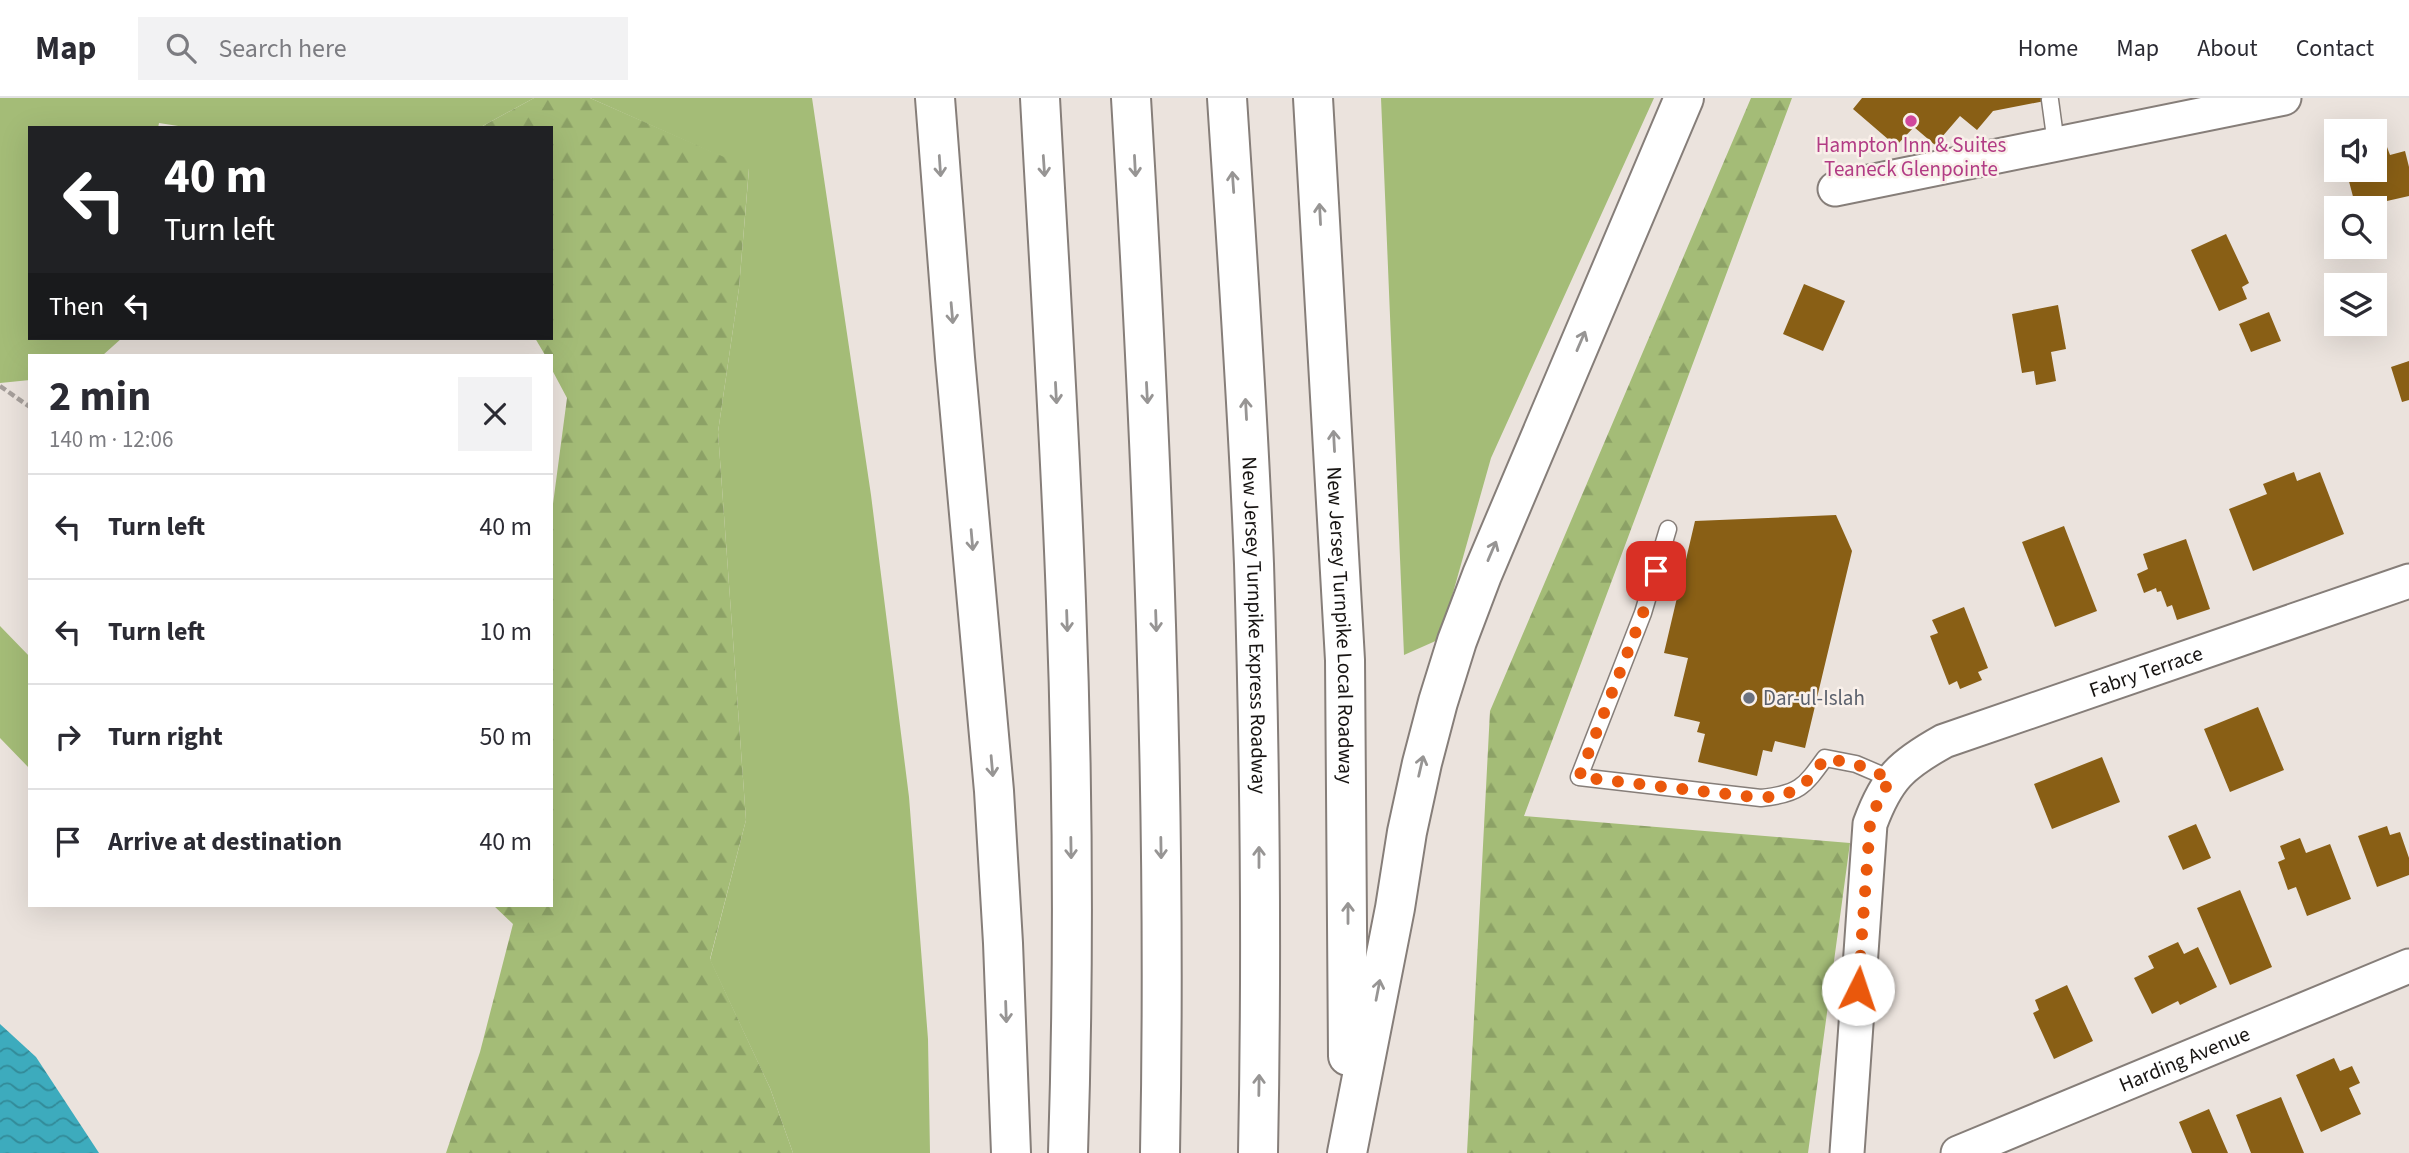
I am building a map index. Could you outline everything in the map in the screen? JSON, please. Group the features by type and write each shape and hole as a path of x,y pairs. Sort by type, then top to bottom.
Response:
{"highway":[{"path":"935,98 955,358 994,791 1011,1153"},
{"path":"1040,98 1069,682 1072,942 1068,1153"},
{"path":"1131,98 1156,586 1162,917 1160,1153"},
{"name":"New Jersey Turnpike Express Roadway","path":"1227,98 1255,605 1259,810 1258,1153"},
{"name":"New Jersey Turnpike Local Roadway","path":"1313,98 1345,660 1349,987 1346,1153"},
{"path":"1346,1153 1395,908 1407,832 1428,739 1453,653 1482,575 1684,98"}],"street":[{"path":"1835,189 2056,144 2234,103 2284,98"},
{"name":"Fabry Terrace","path":"1891,779 1912,758 1944,741 2409,582"},
{"path":"1847,1153 1870,824 1880,796 1891,779"},
{"name":"Harding Avenue","path":"1958,1153 2409,966"}],"lane":[{"path":"2050,100 2056,144"},
{"path":"1668,529 1643,613 1579,777 1761,798 1782,796 1805,784 1825,758 1856,764 1891,779"}],"path":[{"path":"0,386 28,406"}],"green space":[{"path":"0,98 534,98 483,126 178,126 159,123 158,126 28,126 28,340 120,340 104,354 28,354 28,380 0,383"},
{"path":"534,98 590,98 749,168 739,288 718,432 746,820 710,959 770,1088 793,1153 446,1153 480,1052 513,924 495,907 553,907 553,504 567,398 553,372 553,354 544,354 536,340 553,340 553,126 483,126"},
{"path":"590,98 812,98 871,495 909,797 928,1039 930,1153 793,1153 770,1088 710,960 746,820 718,432 739,288 749,169"},
{"path":"1381,98 1654,98 1491,458 1440,639 1404,655"},
{"path":"1751,98 1792,98 1524,816 1850,843 1808,1153 1467,1153 1490,711"},
{"path":"0,626 28,655 28,767 0,738"}],"water":[{"path":"0,1024 36,1057 99,1153 0,1153"}],"building":[{"name":"Hampton Inn & Suites Teaneck Glenpointe","path":"1862,98 2055,99 1993,111 1977,130 1960,116 1935,145 1914,127 1896,146 1853,109"},
{"path":"2387,147 2390,155 2405,151 2409,167 2409,196 2387,201 2387,196 2353,196 2349,182 2387,182"},
{"path":"2226,234 2249,283 2242,287 2247,299 2219,311 2191,250"},
{"path":"1804,284 1845,301 1823,351 1783,334"},
{"path":"2058,305 2066,349 2051,352 2056,381 2036,385 2034,371 2022,373 2012,314"},
{"path":"2269,312 2281,341 2251,352 2239,324"},
{"path":"2409,361 2409,400 2402,402 2391,367"},
{"path":"2294,472 2297,481 2320,472 2344,534 2253,571 2229,509 2267,494 2263,484"},
{"path":"1836,515 1852,551 1805,748 1775,741 1772,752 1763,750 1757,776 1698,762 1705,734 1697,732 1700,722 1674,716 1688,658 1664,653 1695,521"},
{"path":"2064,526 2097,611 2055,627 2022,542"},
{"path":"2186,539 2210,609 2177,620 2172,605 2167,607 2161,591 2157,592 2156,588 2144,593 2137,574 2148,569 2143,554"},
{"path":"1964,607 1988,668 1978,672 1982,680 1960,689 1957,681 1949,685 1930,636 1938,633 1932,620"},
{"path":"2258,707 2284,770 2230,792 2204,729"},
{"path":"2102,757 2120,802 2052,829 2034,784"},
{"path":"2196,824 2211,858 2183,870 2168,836"},
{"path":"2387,826 2390,835 2400,832 2409,858 2409,875 2377,887 2358,836"},
{"path":"2300,838 2306,853 2330,844 2351,899 2307,916 2296,887 2288,890 2278,862 2285,859 2280,846"},
{"path":"2240,890 2272,967 2230,985 2197,908"},
{"path":"2178,942 2184,954 2198,947 2217,987 2180,1005 2178,1001 2152,1014 2134,978 2154,968 2148,956"},
{"path":"2067,985 2093,1041 2054,1059 2033,1013 2039,1010 2035,1000"},
{"path":"2334,1058 2340,1071 2352,1066 2360,1083 2349,1088 2361,1114 2321,1132 2296,1075"},
{"path":"2281,1097 2304,1153 2251,1153 2236,1115"},
{"path":"2209,1109 2228,1153 2192,1153 2179,1122"}],"place":[{"name":"Hampton Inn & Suites Teaneck Glenpointe","path":"1911,121"},
{"name":"Dar-ul-Islah","path":"1749,698"}],"route":[{"path":"1656,571 1643,613 1579,777 1761,798 1782,796 1796,790 1805,784 1825,758 1856,764 1891,779 1880,796 1870,824 1858,989"}]}
